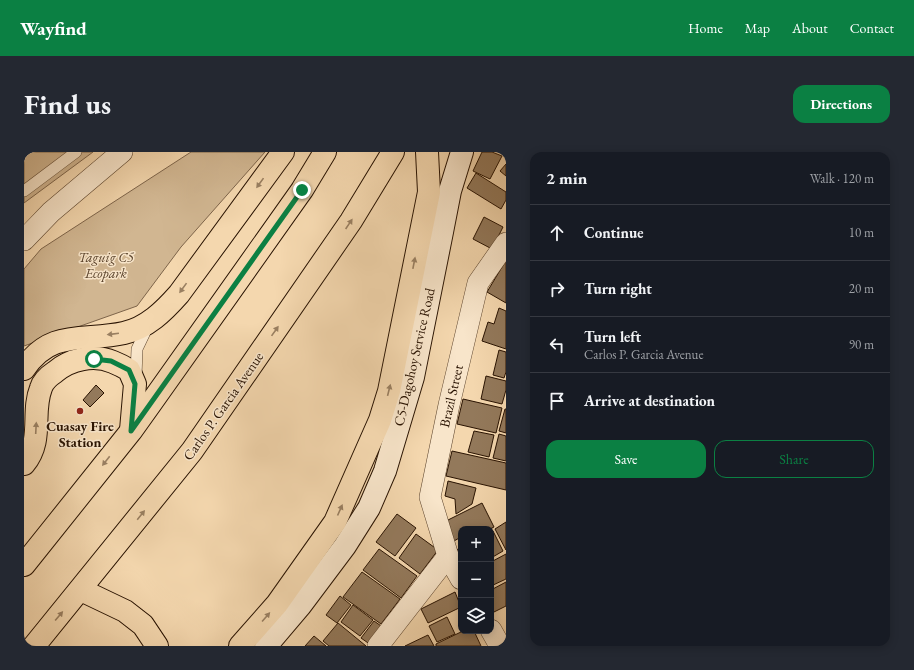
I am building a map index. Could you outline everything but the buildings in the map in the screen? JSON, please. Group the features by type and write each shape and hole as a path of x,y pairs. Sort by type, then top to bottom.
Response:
{"main road":[{"path":"24,369 33,357 41,350 54,344 76,338 124,333 149,322 179,294 283,152"},
{"path":"24,565 131,431 302,190 325,152"},
{"path":"240,646 277,604 335,522 380,420 389,390 429,192 427,152"},
{"name":"C5-Dagohoy Service Road","path":"266,646 300,606 345,546 369,508 385,471 413,377 450,191 462,152"},
{"name":"Carlos P. Garcia Avenue","path":"34,646 81,590 192,451 351,221 391,153"},
{"path":"24,464 36,439 38,399 41,387 46,379 63,365 78,360 94,359 111,361 129,370 135,384 131,431"},
{"path":"81,590 125,611 143,625 157,646"}],"street":[{"path":"24,240 51,212 122,152"},
{"name":"Brazil Street","path":"458,574 448,556 430,497 449,405 478,283 506,243"},
{"path":"378,646 448,556"},
{"path":"493,634 500,646"}],"lane":[{"path":"24,191 76,152"},
{"path":"135,384 137,349 149,322"}],"green space":[{"path":"24,152 93,152 24,203"},
{"name":"Taguig C5 Ecopark","path":"191,152 265,152 181,247 137,306 24,346 24,269 41,249"}],"place":[{"name":"Cuasay Fire Station","path":"80,411"}],"route":[{"path":"94,359 111,361 129,370 135,384 131,431 302,190"}]}
